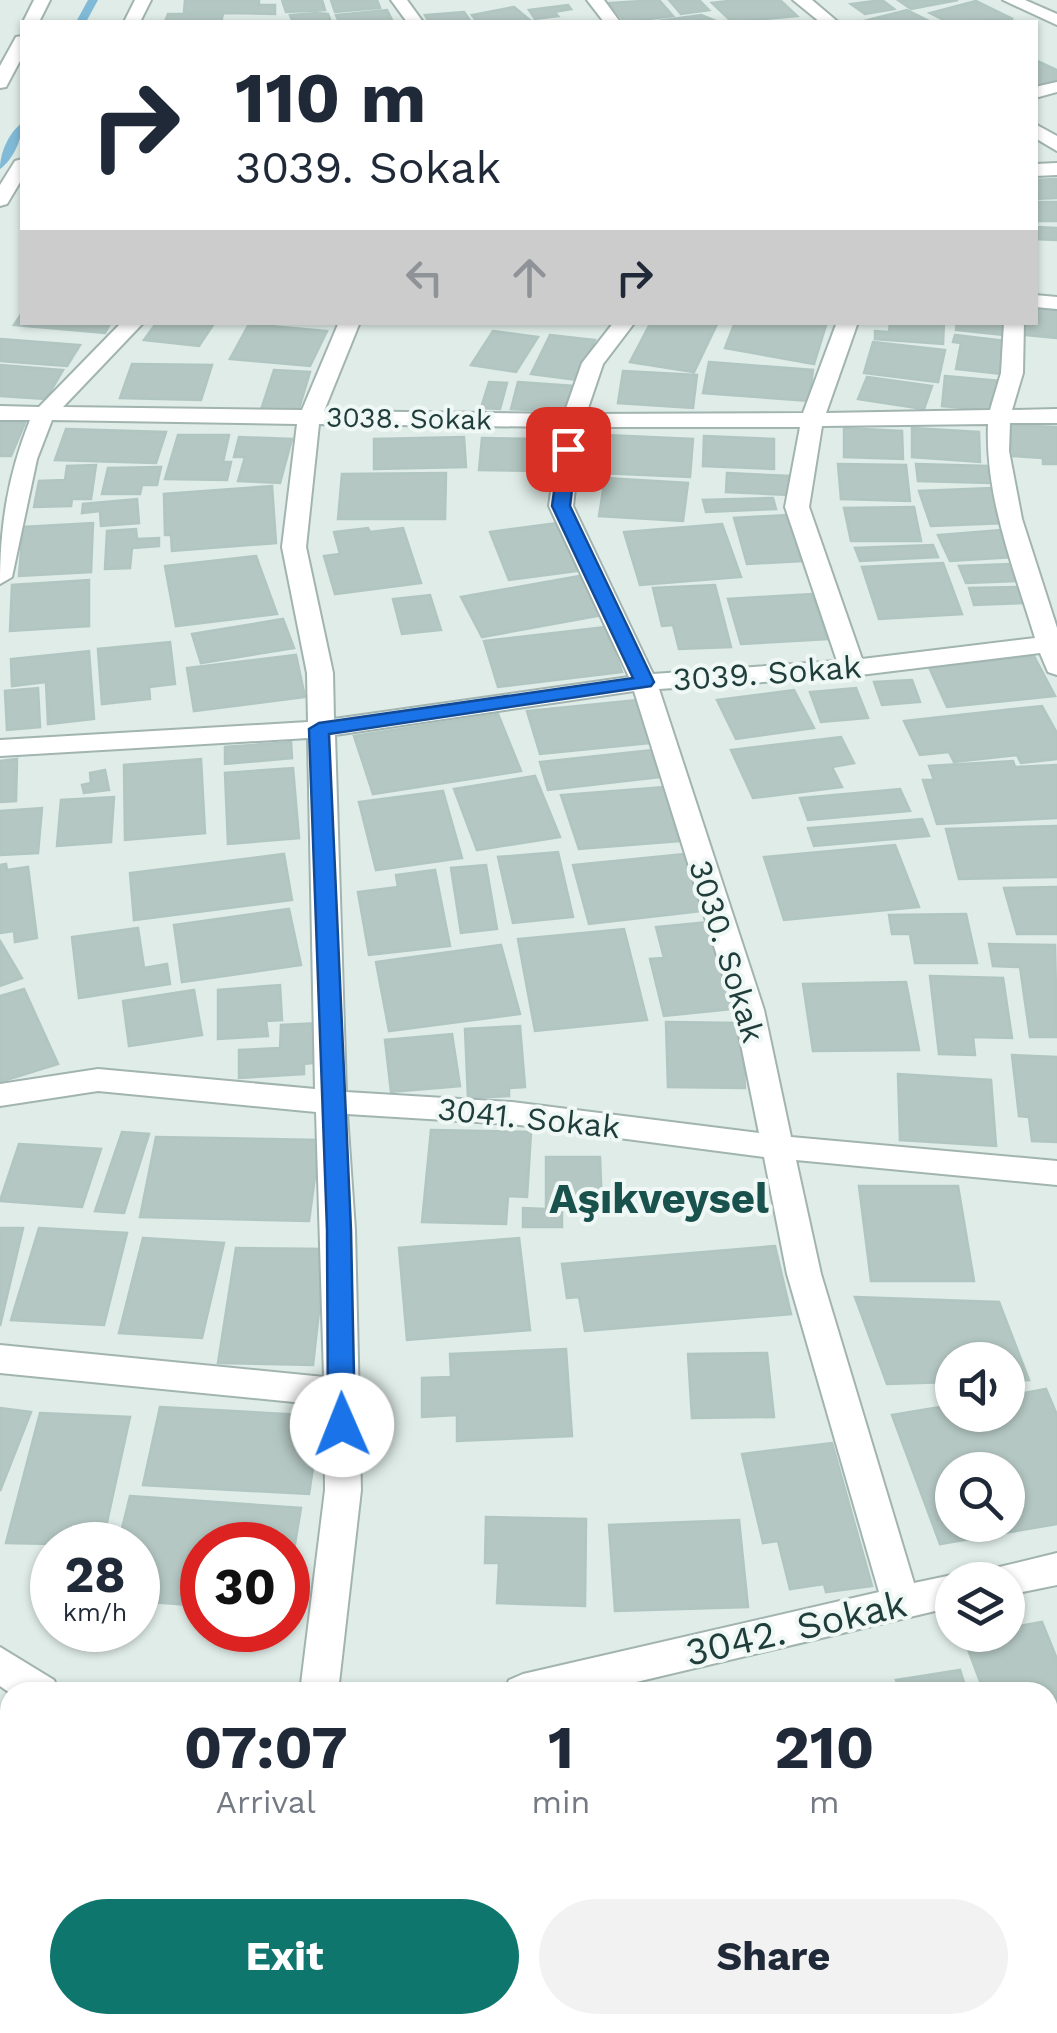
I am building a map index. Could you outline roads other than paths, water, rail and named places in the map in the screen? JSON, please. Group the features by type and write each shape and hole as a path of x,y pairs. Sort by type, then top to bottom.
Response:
{"street":[{"path":"595,0 610,20"},
{"path":"800,0 827,20"},
{"path":"1011,0 1057,20"},
{"path":"7,77 20,46"},
{"path":"0,200 20,168"},
{"path":"0,577 26,459 42,415 131,325"},
{"path":"320,1682 342,1490 341,1393 320,672 294,547 304,433 349,325"},
{"name":"3030. Sokak","path":"624,325 594,364 572,420 561,506 644,682 749,1010 804,1274 901,1602"},
{"path":"847,325 812,420 797,507 852,668"},
{"path":"1014,325 1012,373 999,418 998,451 1010,519 1054,651"},
{"name":"3038. Sokak","path":"0,413 572,420 1057,416"},
{"name":"3039. Sokak","path":"0,748 319,729 644,682 1054,651"},
{"name":"3041. Sokak","path":"0,1094 98,1080 332,1102 512,1113 778,1147 1057,1173"},
{"path":"0,1359 341,1393"},
{"path":"1025,1576 1057,1569"},
{"name":"3042. Sokak","path":"565,1682 935,1595"},
{"path":"0,1664 26,1682"}],"waterway":[{"path":"82,20 93,0"},
{"path":"0,166 20,130"}],"district":[{"name":"Aşıkveysel","path":"659,1198"}]}
